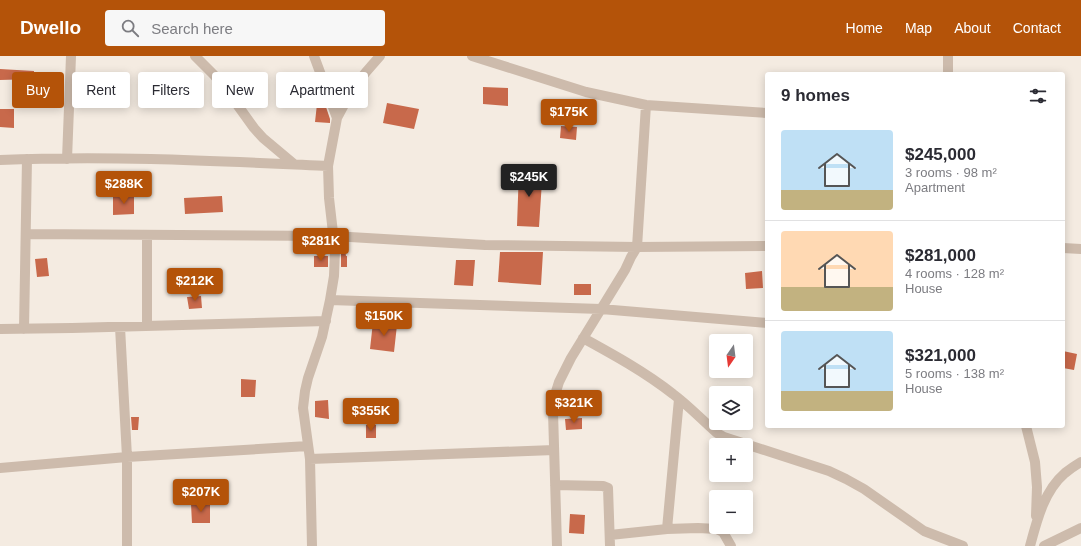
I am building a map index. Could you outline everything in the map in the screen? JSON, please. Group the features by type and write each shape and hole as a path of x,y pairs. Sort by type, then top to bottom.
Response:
{"street":[{"path":"66,159 71,56"},
{"path":"195,56 214,75 263,138 294,164"},
{"path":"314,56 337,118"},
{"path":"312,546 310,459 303,408 308,378 326,321 334,276 334,250 329,198 328,166 337,118 352,90 380,56"},
{"path":"472,56 586,92 646,105 765,113"},
{"path":"948,56 948,72"},
{"path":"557,546 553,412 554,398 559,382 583,338 637,247 646,105"},
{"path":"24,329 27,158"},
{"path":"0,160 27,158 166,159 328,166"},
{"path":"26,234 333,236 485,245 637,247 765,246"},
{"path":"146,235 147,326"},
{"path":"1065,248 1081,250"},
{"path":"330,300 601,309 765,323"},
{"path":"0,329 326,321"},
{"path":"120,327 127,458 127,546"},
{"path":"583,338 629,363 679,399 717,433 724,437 829,471 864,489 924,531 963,546"},
{"path":"667,529 679,399"},
{"path":"1026,428 1035,462 1036,524"},
{"path":"0,468 308,446"},
{"path":"310,459 554,450"},
{"path":"1030,546 1043,504 1055,483 1066,472 1081,462"},
{"path":"555,485 606,486 608,488 610,546"},
{"path":"610,535 667,529 698,528 720,530 732,546"},
{"path":"1044,546 1081,528"}],"building":[{"path":"0,69 34,71 12,72 12,80 0,80"},
{"path":"483,87 508,88 508,106 483,104"},
{"path":"387,103 419,109 414,129 383,123"},
{"path":"317,108 326,108 330,123 315,122"},
{"path":"0,109 14,109 14,128 0,127"},
{"path":"561,126 577,127 576,140 560,138"},
{"path":"519,169 539,170 538,181 542,181 539,227 517,226"},
{"path":"134,195 134,214 113,215 113,196"},
{"path":"222,196 223,212 185,214 184,198"},
{"path":"341,243 344,243 347,256 347,267 341,267"},
{"path":"500,252 543,252 541,285 498,282"},
{"path":"314,256 328,256 328,267 314,267"},
{"path":"47,258 49,276 37,277 35,259"},
{"path":"456,260 475,260 473,286 454,285"},
{"path":"762,271 763,288 746,289 745,273"},
{"path":"574,284 591,284 591,295 574,295"},
{"path":"201,296 202,308 189,309 187,297"},
{"path":"373,322 397,325 394,352 370,349"},
{"path":"1065,351 1077,354 1074,370 1065,368"},
{"path":"241,379 256,380 255,397 241,397"},
{"path":"328,400 329,419 315,417 315,401"},
{"path":"131,417 139,417 138,430 132,430"},
{"path":"582,418 582,429 566,430 565,419"},
{"path":"366,425 376,425 376,438 366,438"},
{"path":"191,504 210,504 210,523 192,523"},
{"path":"570,514 585,515 584,534 569,533"}]}
